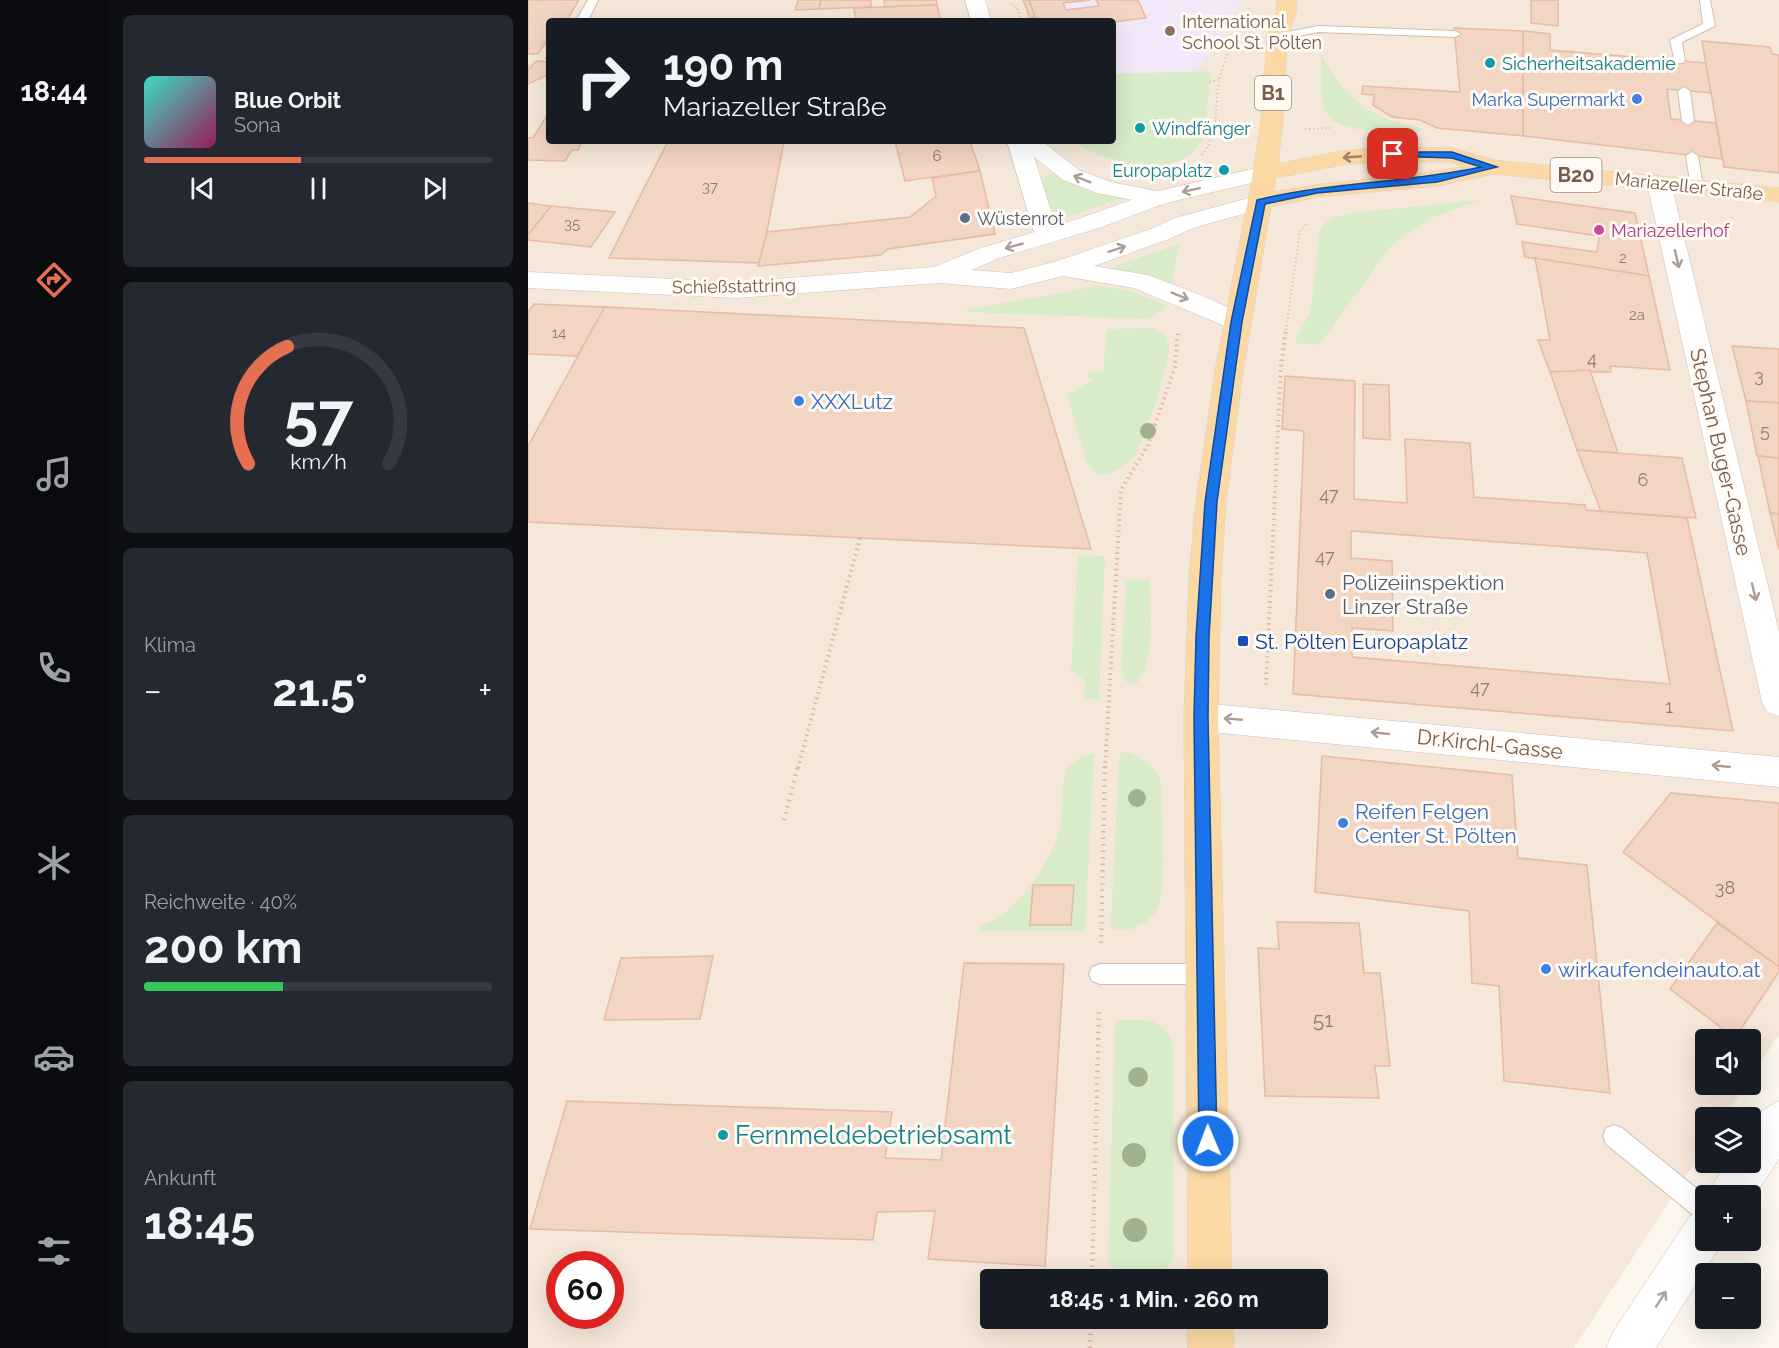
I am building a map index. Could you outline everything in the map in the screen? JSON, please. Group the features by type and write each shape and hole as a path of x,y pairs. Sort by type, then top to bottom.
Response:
{"main road":[{"name":"B1","path":"1210,1269 1201,717 1203,617 1211,502 1237,322 1265,173 1272,120 1277,37 1286,13 1287,0"},
{"name":"Mariazeller Straße","path":"1265,173 1341,158 1393,154 1452,155 1492,167 1661,193 1698,187 1779,195"},
{"name":"Mariazeller Straße","path":"1260,202 1317,190 1437,179 1492,167"},
{"path":"1210,1329 1211,1348"}],"street":[{"path":"975,0 980,18"},
{"path":"1019,144 1047,236"},
{"path":"1032,144 1071,175 1105,188 1158,198"},
{"name":"Schießstattring","path":"939,275 990,253 1158,198 1265,173"},
{"name":"Stephan Buger-Gasse","path":"1661,193 1779,702"},
{"name":"Schießstattring","path":"528,280 736,290 939,275 1011,280 1062,268 1160,234 1184,223 1260,202"},
{"path":"1062,268 1139,281 1194,302 1237,322"},
{"name":"Dr.Kirchl-Gasse","path":"1201,717 1779,772"},
{"path":"1737,1185 1779,1122"},
{"path":"1629,1348 1695,1249"}],"lane":[{"path":"584,18 594,0"},
{"path":"1679,61 1676,40 1709,26 1705,0"},
{"path":"1277,37 1318,29 1455,34"},
{"path":"1683,91 1688,121"},
{"path":"1692,156 1698,187"},
{"path":"1100,974 1205,974"},
{"path":"1614,1136 1695,1202"}],"path":[{"path":"1006,0 1017,8 1020,18"},
{"path":"1198,159 1212,142 1215,132 1219,79 1254,0"},
{"path":"542,61 546,59"},
{"path":"528,66 534,64"},
{"path":"1210,82 1219,79"},
{"path":"1205,131 1215,132"},
{"path":"1265,722 1281,366 1300,231 1311,218"},
{"path":"1092,1269 1106,726 1121,490 1148,445 1175,367 1177,319"},
{"path":"784,820 860,538"},
{"path":"1090,1329 1090,1348"}],"shaded area":[{"path":"528,0 1779,0 1779,1034 1761,1062 1761,1029 1695,1029 1695,1095 1739,1095 1732,1107 1695,1107 1695,1162 1574,1348 528,1348"},
{"name":"International School St. Pölten","path":"1023,0 1242,0 1221,40 1196,71 1116,74 1116,18 1030,18"}],"green space":[{"path":"1321,54 1342,86 1364,107 1391,120 1428,130 1371,131 1342,125 1331,118 1322,103"},
{"path":"1211,71 1204,137 1192,152 1177,162 1160,166 1142,166 1104,157 1078,144 1116,144 1116,74"},
{"path":"1053,173 1084,189 1122,198 1054,222 1040,179"},
{"path":"1481,200 1434,217 1391,246 1319,345 1295,343 1296,337 1310,314 1320,231 1332,218 1349,214"},
{"path":"1179,244 1171,286 1143,275 1114,269 1115,266"},
{"path":"1099,286 1128,290 1166,305 1159,313 1147,319 967,312 965,310"},
{"path":"1152,328 1166,336 1169,349 1161,386 1144,436 1135,455 1127,463 1111,473 1095,474 1086,461 1067,395 1093,379 1085,374 1103,371 1107,329"},
{"path":"1078,555 1105,556 1099,699 1084,699 1085,681 1071,670"},
{"path":"1150,580 1150,648 1143,673 1133,685 1125,681 1121,668 1126,581"},
{"path":"1126,752 1148,762 1161,782 1163,866 1161,897 1154,913 1138,926 1118,930 1111,928 1111,923 1119,758 1121,753"},
{"path":"1094,753 1085,931 980,931 980,925 1006,912 1019,899 1041,870 1057,839 1066,770 1079,758"},
{"path":"1121,1020 1153,1022 1164,1029 1173,1045 1173,1260 1164,1269 1122,1269 1109,1265 1116,1022"}],"building":[{"path":"528,0 579,0 568,18 546,18 546,42 538,54 528,54"},
{"path":"798,0 821,0 819,9 795,10"},
{"path":"821,0 871,0 871,7 819,9"},
{"path":"884,0 936,0 937,5 885,7"},
{"path":"1023,0 1029,0 1035,17 1030,18"},
{"path":"1029,0 1091,0 1063,3 1066,10 1099,6 1096,0 1138,0 1146,18 1116,22 1116,18 1036,18"},
{"path":"1531,0 1558,0 1558,26 1531,23"},
{"path":"937,5 940,18 856,18 854,8"},
{"name":"Sicherheitsakademie","path":"1454,28 1523,31 1523,136 1437,128 1420,120 1392,117 1373,105 1374,95 1362,94 1363,86 1460,92"},
{"path":"1523,31 1550,34 1550,50 1706,63 1711,93 1667,89 1671,119 1716,123 1722,159 1523,136"},
{"path":"1702,41 1770,47 1772,54 1779,55 1779,173 1724,167"},
{"path":"536,61 546,62 546,76 528,84 528,70"},
{"path":"546,117 546,144 581,144 578,150 572,150 565,161 528,160 528,138 533,138"},
{"path":"666,144 783,144 759,263 609,258"},
{"path":"896,144 971,144 980,171 905,181"},
{"path":"980,171 995,234 888,249 881,255 758,266 767,232 910,217 936,196 932,178"},
{"name":"Mariazellerhof","path":"1511,196 1635,213 1649,276 1525,257 1522,242 1597,252 1599,236 1517,224"},
{"path":"528,203 551,206 528,235"},
{"path":"551,206 615,212 591,247 528,240 528,235"},
{"path":"1535,258 1649,276 1670,370 1610,366 1611,372 1550,372 1538,340 1550,340"},
{"path":"534,304 605,307 577,356 528,354 528,312"},
{"name":"XXXLutz","path":"605,307 1024,328 1091,549 528,522 528,446"},
{"path":"1732,346 1779,349 1779,403 1746,401"},
{"path":"1590,370 1618,453 1577,450 1550,372"},
{"path":"1285,376 1355,381 1354,499 1407,503 1405,439 1470,443 1474,497 1585,505 1586,510 1687,518 1733,731 1293,694 1304,431 1282,429","holes":["1351,531 1647,553 1670,684 1352,657 1352,628 1393,631 1392,561 1351,558"]},
{"path":"1363,384 1389,385 1390,440 1363,438"},
{"path":"1746,401 1779,403 1779,458 1757,456"},
{"path":"1577,450 1682,458 1696,518 1601,511"},
{"path":"1758,456 1779,458 1779,514 1770,513"},
{"path":"1770,513 1779,514 1779,550"},
{"path":"1322,756 1512,775 1518,858 1587,865 1610,1093 1504,1081 1499,986 1472,983 1469,911 1315,892"},
{"path":"1671,793 1779,803 1779,967 1623,852"},
{"path":"1033,885 1074,885 1071,925 1030,925"},
{"path":"1277,922 1359,923 1364,973 1380,973 1390,1066 1375,1066 1379,1098 1265,1096 1258,948 1279,949"},
{"path":"1717,923 1779,967 1779,972 1741,1029 1723,1029 1670,989"},
{"path":"713,956 700,1019 604,1020 621,958"},
{"name":"Fernmeldebetriebsamt","path":"964,963 1064,964 1045,1266 928,1259 935,1211 877,1212 873,1240 530,1229 567,1101 892,1112 885,1158 941,1160"}],"place":[{"name":"International School St. Pölten","path":"1170,31"},
{"name":"Sicherheitsakademie","path":"1490,63"},
{"name":"Marka Supermarkt","path":"1637,99"},
{"name":"Windfänger","path":"1140,128"},
{"name":"Europaplatz","path":"1224,170"},
{"name":"Wüstenrot","path":"965,218"},
{"name":"Mariazellerhof","path":"1599,230"},
{"name":"XXXLutz","path":"799,401"},
{"name":"Polizeiinspektion Linzer Straße","path":"1330,594"},
{"name":"St. Pölten Europaplatz","path":"1243,641"},
{"name":"Reifen Felgen Center St. Pölten","path":"1343,823"},
{"name":"wirkaufendeinauto.at","path":"1546,969"},
{"name":"Fernmeldebetriebsamt","path":"723,1135"}],"route":[{"path":"1208,1141 1201,717 1205,576 1211,502 1237,322 1260,202 1317,190 1437,179 1492,167 1452,155 1393,154"}]}
